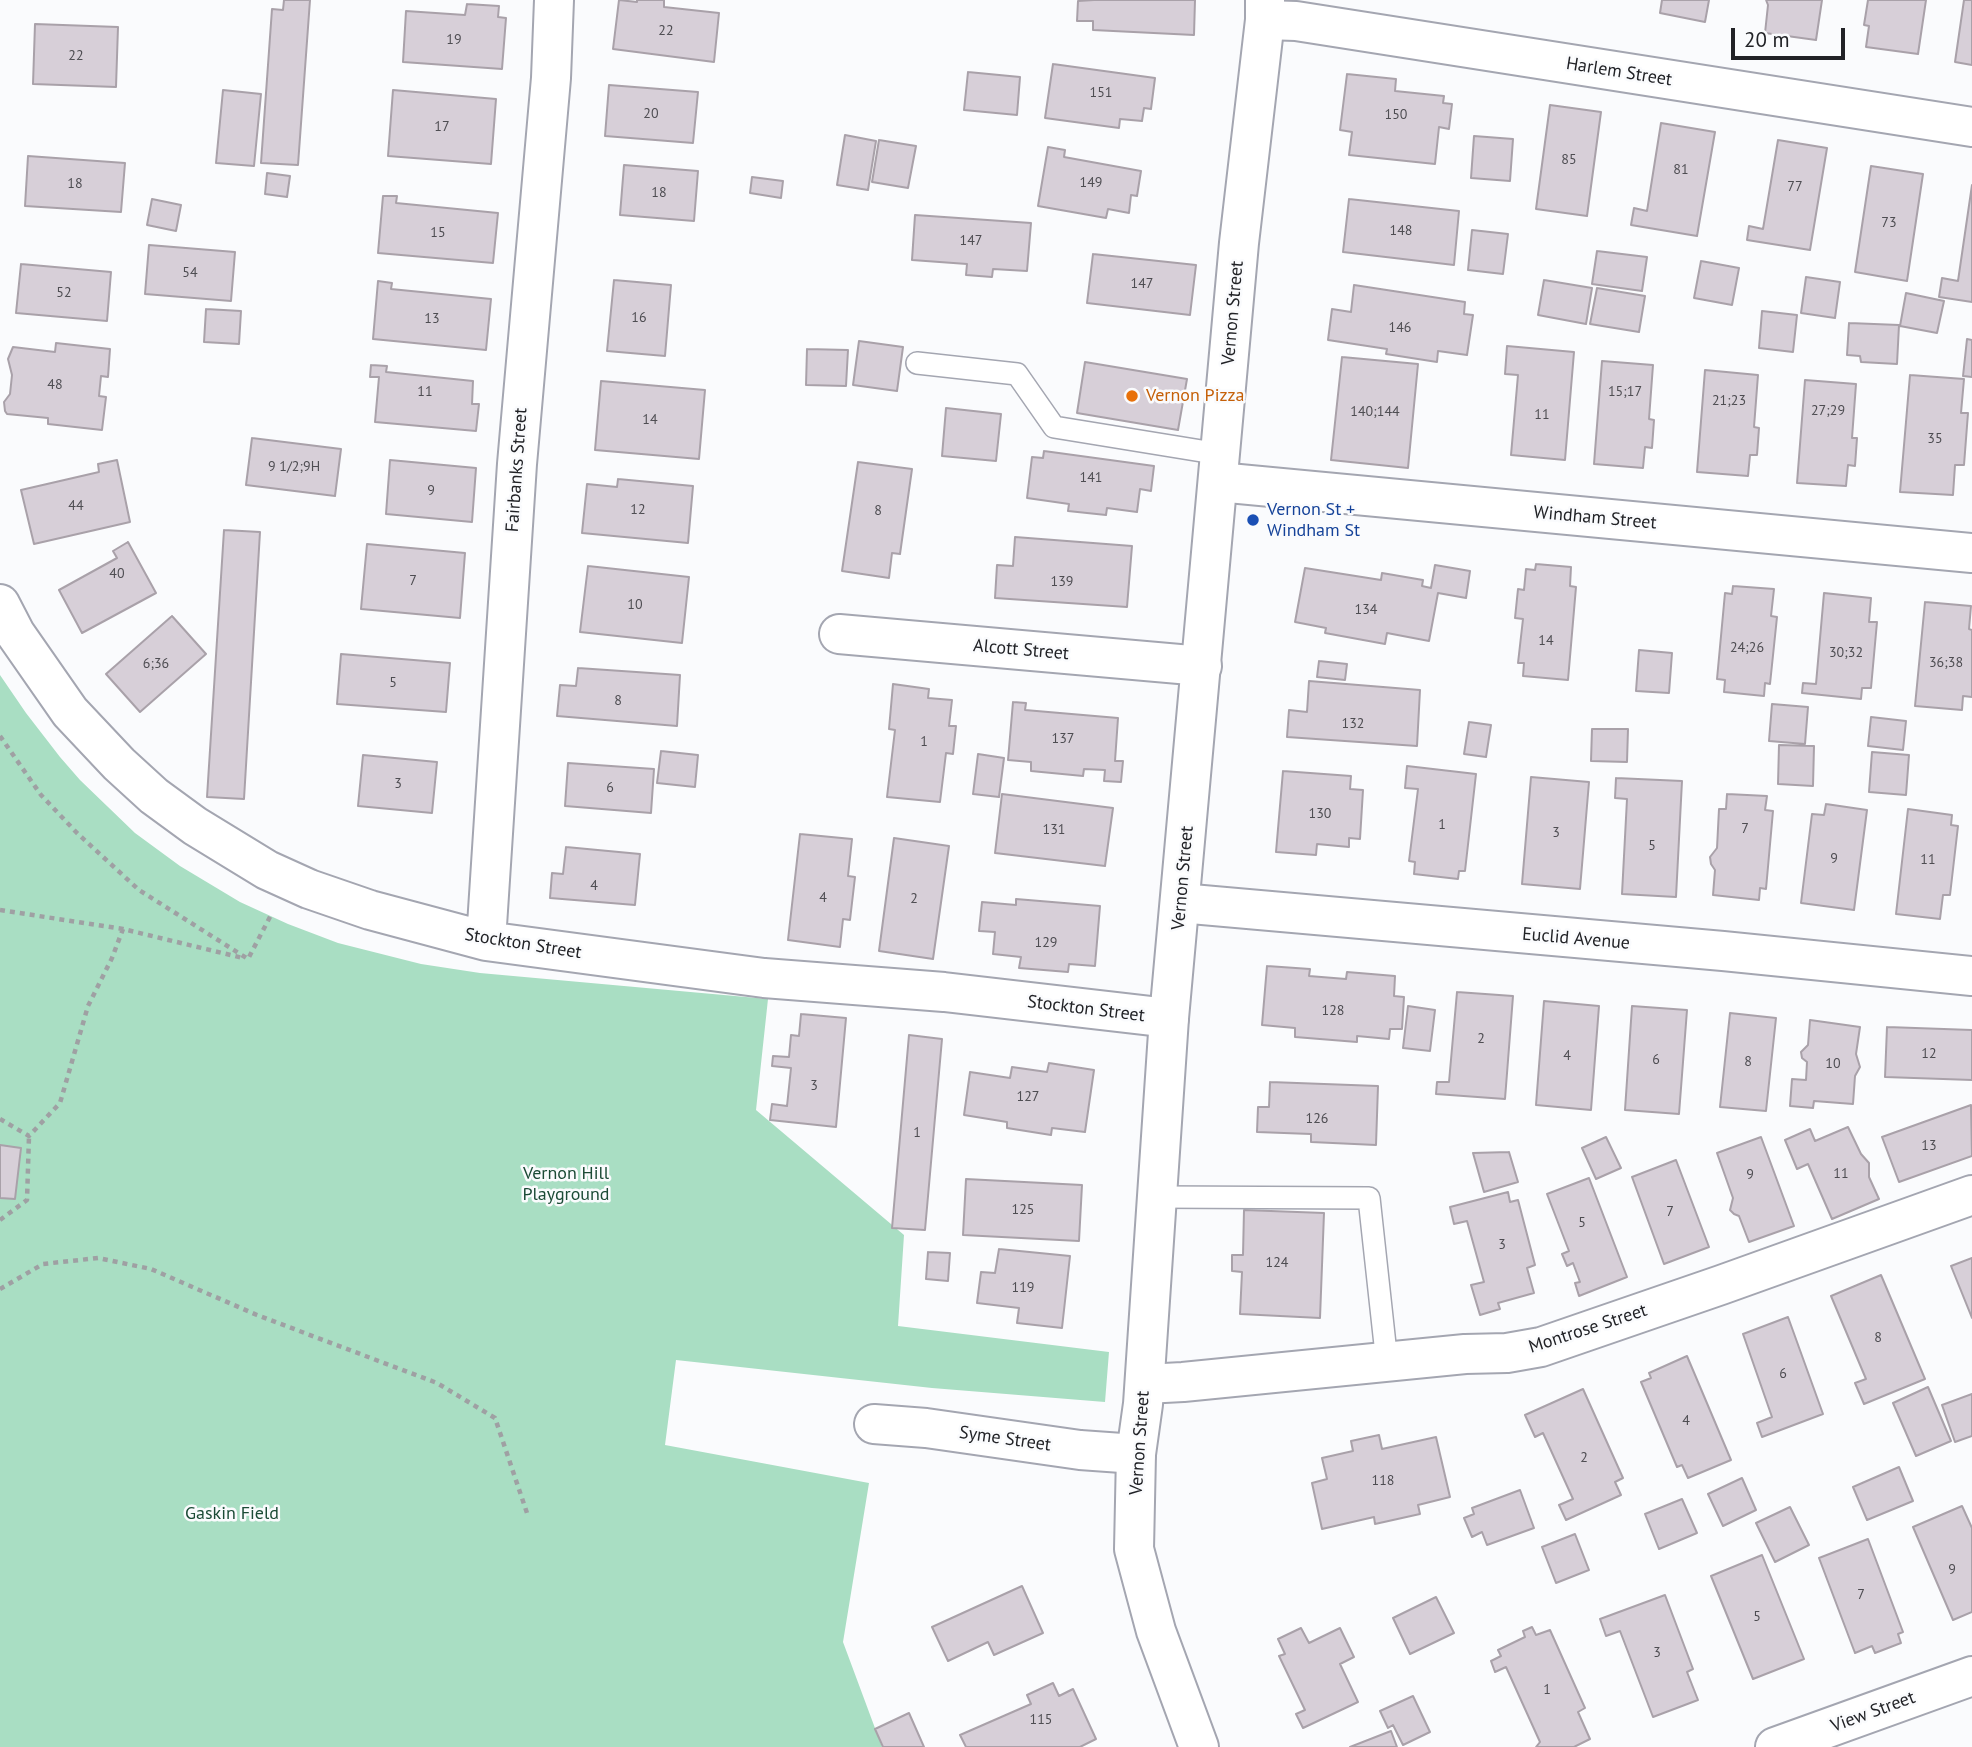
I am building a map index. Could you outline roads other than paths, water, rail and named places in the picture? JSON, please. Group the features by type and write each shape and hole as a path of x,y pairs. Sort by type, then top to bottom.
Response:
{"street":[{"name":"Fairbanks Street","path":"486,941 517,464 551,78 554,0"},
{"name":"Harlem Street","path":"1265,10 1296,21 1972,127"},
{"name":"Vernon Street","path":"1199,1747 1156,1631 1135,1549 1136,1454 1145,1384 1169,1018 1238,243 1265,10"},
{"name":"Windham Street","path":"1219,468 1972,554"},
{"name":"Stockton Street","path":"0,604 15,633 63,702 119,764 154,796 195,826 267,870 370,910 486,941 764,978 944,992 1169,1018"},
{"name":"Alcott Street","path":"839,634 1202,666"},
{"name":"Euclid Avenue","path":"1180,903 1737,952 1972,976"},
{"name":"Montrose Street","path":"1145,1384 1465,1354 1507,1353 1541,1346 1972,1195"},
{"name":"Syme Street","path":"874,1424 926,1428 1080,1450 1136,1454"},
{"name":"View Street","path":"1774,1747 1972,1676"}],"lane":[{"path":"917,363 1017,374 1054,427 1219,468"},
{"path":"1156,1197 1368,1198 1387,1363"}],"place":[{"name":"Vernon Pizza","path":"1132,396"},
{"name":"Vernon St + Windham St","path":"1253,520"}],"park label":[{"name":"Vernon Hill Playground","path":"566,1184"},
{"name":"Gaskin Field","path":"232,1514"}]}
